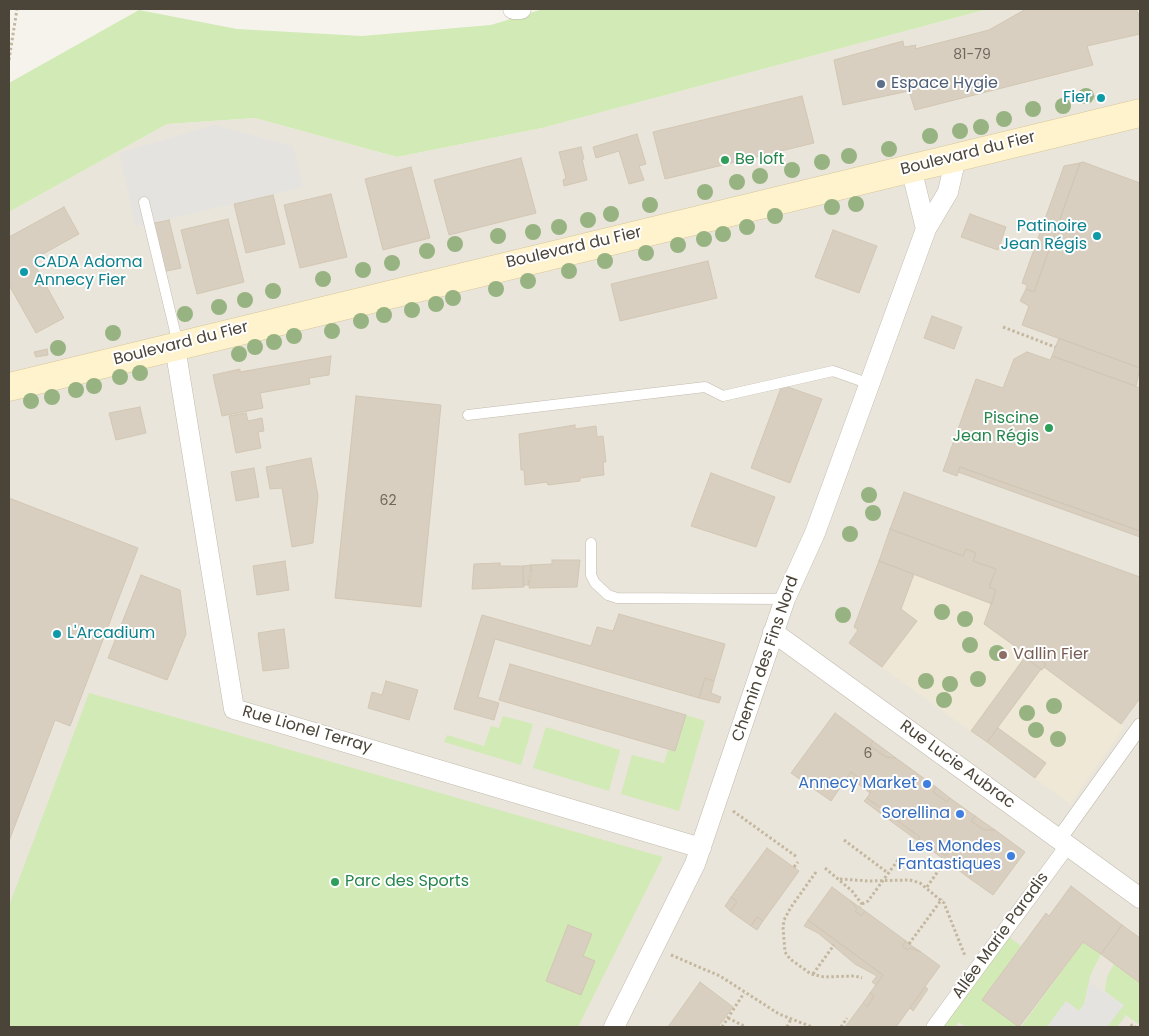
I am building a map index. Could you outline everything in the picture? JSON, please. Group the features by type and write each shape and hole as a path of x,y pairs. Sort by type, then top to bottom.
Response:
{"main road":[{"name":"Boulevard du Fier","path":"9,387 177,347 245,328 1140,113"}],"street":[{"path":"514,9 521,9"},
{"name":"Chemin des Fins Nord","path":"614,1027 688,882 702,848 784,599 814,533 926,229 948,192 956,157"},
{"path":"911,168 926,229"},
{"name":"Rue Lionel Terray","path":"177,347 234,709 702,848"},
{"name":"Rue Lucie Aubrac","path":"773,632 1140,898"},
{"name":"Allée Marie Paradis","path":"934,1027 978,967 1140,726"}],"lane":[{"path":"144,202 177,347"},
{"path":"468,414 705,387 724,396 834,371 870,384"},
{"path":"591,543 591,575 595,583 608,595 617,598 784,599"}],"path":[{"path":"9,60 17,9"},
{"path":"1003,327 1056,347"},
{"path":"716,804 729,809 797,857"},
{"path":"844,840 888,873"},
{"path":"825,868 852,890 861,906 868,901 898,860"},
{"path":"926,887 946,861"},
{"path":"794,867 798,862"},
{"path":"816,872 791,907 782,927 787,956 813,974 862,978"},
{"path":"840,879 910,880 926,887 942,899 963,953 978,967"},
{"path":"909,944 942,899"},
{"path":"813,974 834,945"},
{"path":"654,948 713,973 791,1019 812,1027"},
{"path":"722,1027 744,993"},
{"path":"728,1018 746,1027"},
{"path":"841,1027 847,1018"},
{"path":"787,1027 791,1019"},
{"path":"1130,1027 1132,1025 1135,1027"}],"shaded area":[{"path":"988,9 1140,9 1140,1027 9,1027 9,212 167,124 255,118 397,157 542,128"},
{"path":"214,125 293,146 303,187 136,227 119,153"},
{"name":"Vallin Fier","path":"904,492 1140,577 1140,698 1121,724 1124,727 1070,804 849,643 858,630 854,627"},
{"path":"1089,982 1124,1005 1107,1027 1047,1027 1066,1001 1079,1011 1086,1001"}],"green space":[{"path":"543,9 988,9 542,128 397,157 255,118 167,124 9,212 9,83 139,10 237,29 362,36 491,25"},
{"name":"Parc des Sports","path":"89,693 663,857 578,1027 9,1027 9,906"},
{"path":"686,715 705,721 679,811 621,794 632,755 664,763 668,750 675,751"},
{"path":"503,716 533,724 521,765 444,742 447,735 484,746 491,726 499,728"},
{"path":"546,727 620,750 609,791 533,768"},
{"path":"1008,936 1021,946 982,1000 1019,1027 966,1027 959,1022 955,1027 939,1027"},
{"path":"1083,942 1101,954 1090,976 1084,1005 1079,1011 1066,1001 1047,1027 1021,1027"},
{"path":"1114,964 1140,983 1140,1021 1138,1024 1126,1015 1117,1027 1107,1027 1123,1005 1105,991 1107,977"}],"building":[{"path":"1026,9 1136,9 1140,18 1140,34 1087,46 1093,65 915,110 909,91 843,105 834,60 903,41 904,47 916,45 915,49 989,30"},
{"name":"Fier","path":"1105,94 1107,99 1096,101 1094,96"},
{"path":"802,96 814,143 665,179 653,132"},
{"path":"637,134 646,164 639,166 644,180 629,184 619,151 596,158 593,147"},
{"path":"581,147 587,180 564,186 563,180 566,178 559,152"},
{"path":"521,158 536,213 449,235 434,180"},
{"name":"Patinoire Jean Régis","path":"1083,162 1140,183 1140,368 1022,325 1029,306 1020,301 1026,289 1034,292 1080,163"},
{"path":"1080,163 1034,292 1026,289 1027,285 1022,283 1064,166"},
{"path":"411,167 430,238 383,250 365,179"},
{"path":"331,194 347,257 300,268 284,205"},
{"path":"273,195 285,244 246,253 234,204"},
{"name":"CADA Adoma Annecy Fier","path":"64,207 79,234 32,260 64,318 36,333 9,285 9,237"},
{"path":"970,214 1006,227 998,250 961,237"},
{"path":"228,219 244,282 197,294 181,230"},
{"path":"169,220 181,268 162,272 150,224"},
{"path":"833,230 877,246 859,293 815,277"},
{"path":"708,261 717,298 620,321 611,284"},
{"path":"932,316 962,327 954,349 924,338"},
{"path":"1059,338 1140,368 1136,386 1052,356"},
{"path":"47,349 48,355 36,357 34,352"},
{"name":"Piscine Jean Régis","path":"1027,352 1050,360 1052,356 1140,388 1140,531 960,467 957,476 943,471 976,379 1003,388 1014,359"},
{"path":"331,356 329,375 309,378 310,384 260,393 263,408 222,416 213,375 240,369 240,372"},
{"path":"782,385 822,399 790,483 751,468"},
{"path":"356,396 441,405 421,607 335,598"},
{"path":"140,407 146,433 116,440 109,413"},
{"path":"246,413 248,421 262,418 264,431 258,432 261,448 236,453 229,416"},
{"path":"575,425 575,429 596,426 597,437 603,436 606,462 603,462 604,475 580,478 580,481 548,485 547,482 525,485 524,470 521,470 519,434"},
{"path":"311,458 318,496 313,543 292,547 282,488 270,489 266,467"},
{"path":"960,467 1140,531 1140,537 958,472"},
{"path":"254,468 259,497 236,501 231,472"},
{"path":"711,473 775,497 756,547 691,526"},
{"path":"904,492 1140,577 1140,698 1121,724 1044,667 1046,664 1029,651 1026,654 984,624 996,590 989,587 996,569 973,561 976,553 966,549 963,556 890,529"},
{"name":"L'Arcadium","path":"9,498 138,548 70,726 55,720 9,841"},
{"path":"890,529 963,556 966,549 976,553 973,561 996,569 989,587 996,590 992,604 879,561"},
{"path":"552,560 580,560 577,587 529,588 531,565 552,564"},
{"path":"285,561 289,590 257,595 253,566"},
{"path":"879,561 914,574 901,609 917,621 882,667 849,643 858,630 854,627"},
{"path":"500,563 500,566 523,566 524,587 472,589 474,564"},
{"path":"531,565 532,575 528,578 529,585 523,585 523,566"},
{"path":"141,575 180,590 186,634 167,680 108,658"},
{"path":"619,614 725,644 714,681 705,678 699,698 495,639 478,697 499,703 494,720 454,709 482,615 591,646 597,627 613,631"},
{"path":"284,629 289,668 263,671 258,633"},
{"path":"1029,651 1046,664 1042,670 1024,657"},
{"path":"1025,657 1041,669 987,742 971,731"},
{"path":"510,664 686,715 675,751 499,700"},
{"path":"705,678 714,681 711,693 721,697 719,703 699,698"},
{"path":"386,681 418,690 409,720 368,708 372,692 382,695"},
{"path":"835,713 873,741 870,746 886,757 896,758 936,787 933,792 947,802 950,798 975,816 971,821 984,830 995,830 1025,852 993,895 969,878 971,875 959,866 957,869 950,864 956,855 950,851 946,856 932,846 930,849 918,841 920,837 891,816 888,819 880,813 882,809 867,798 870,793 867,783 851,772 831,801 791,773"},
{"path":"998,728 1046,763 1035,778 987,742"},
{"path":"873,741 896,758 886,757 870,746"},
{"path":"851,772 867,783 870,793 848,776"},
{"path":"936,787 950,798 947,802 933,792"},
{"path":"867,798 882,809 880,813 864,801"},
{"path":"891,816 920,837 918,841 888,819"},
{"path":"975,816 995,830 984,830 971,821"},
{"path":"932,846 946,856 950,851 956,855 950,864 930,849"},
{"path":"767,848 799,871 763,921 757,917 751,926 730,911 737,902 731,897"},
{"path":"959,866 971,875 969,878 957,869"},
{"path":"1071,886 1122,925 1101,954 1083,942 1019,1027 982,1000 1046,913 1049,916"},
{"path":"832,887 851,901 857,909 855,911 861,916 865,911 906,941 902,946 908,950 910,948 921,952 940,966 896,1027 845,1027 863,1003 867,1007 874,996 870,993 883,975 808,920"},
{"path":"731,897 737,902 730,911 725,906"},
{"path":"851,901 865,911 861,916 855,911 857,909"},
{"path":"757,917 763,921 757,930 751,926"},
{"path":"808,920 883,975 876,985 872,982 877,976 855,964 818,933 804,926"},
{"path":"568,925 592,934 583,956 595,961 581,995 546,981"},
{"path":"1122,925 1140,938 1140,983 1101,954"},
{"path":"906,941 921,952 910,948 908,950 902,946"},
{"path":"700,982 733,1007 718,1027 668,1027"},
{"path":"925,987 928,989 913,1011 910,1008"},
{"path":"870,993 874,996 867,1007 863,1003"}],"place":[{"name":"Espace Hygie","path":"881,84"},
{"name":"Fier","path":"1101,98"},
{"name":"Be loft","path":"725,160"},
{"name":"Patinoire Jean Régis","path":"1097,236"},
{"name":"CADA Adoma Annecy Fier","path":"24,272"},
{"name":"Piscine Jean Régis","path":"1049,428"},
{"name":"L'Arcadium","path":"57,634"},
{"name":"Vallin Fier","path":"1003,655"},
{"name":"Annecy Market","path":"927,784"},
{"name":"Sorellina","path":"960,814"},
{"name":"Les Mondes Fantastiques","path":"1011,856"},
{"name":"Parc des Sports","path":"335,882"}]}
